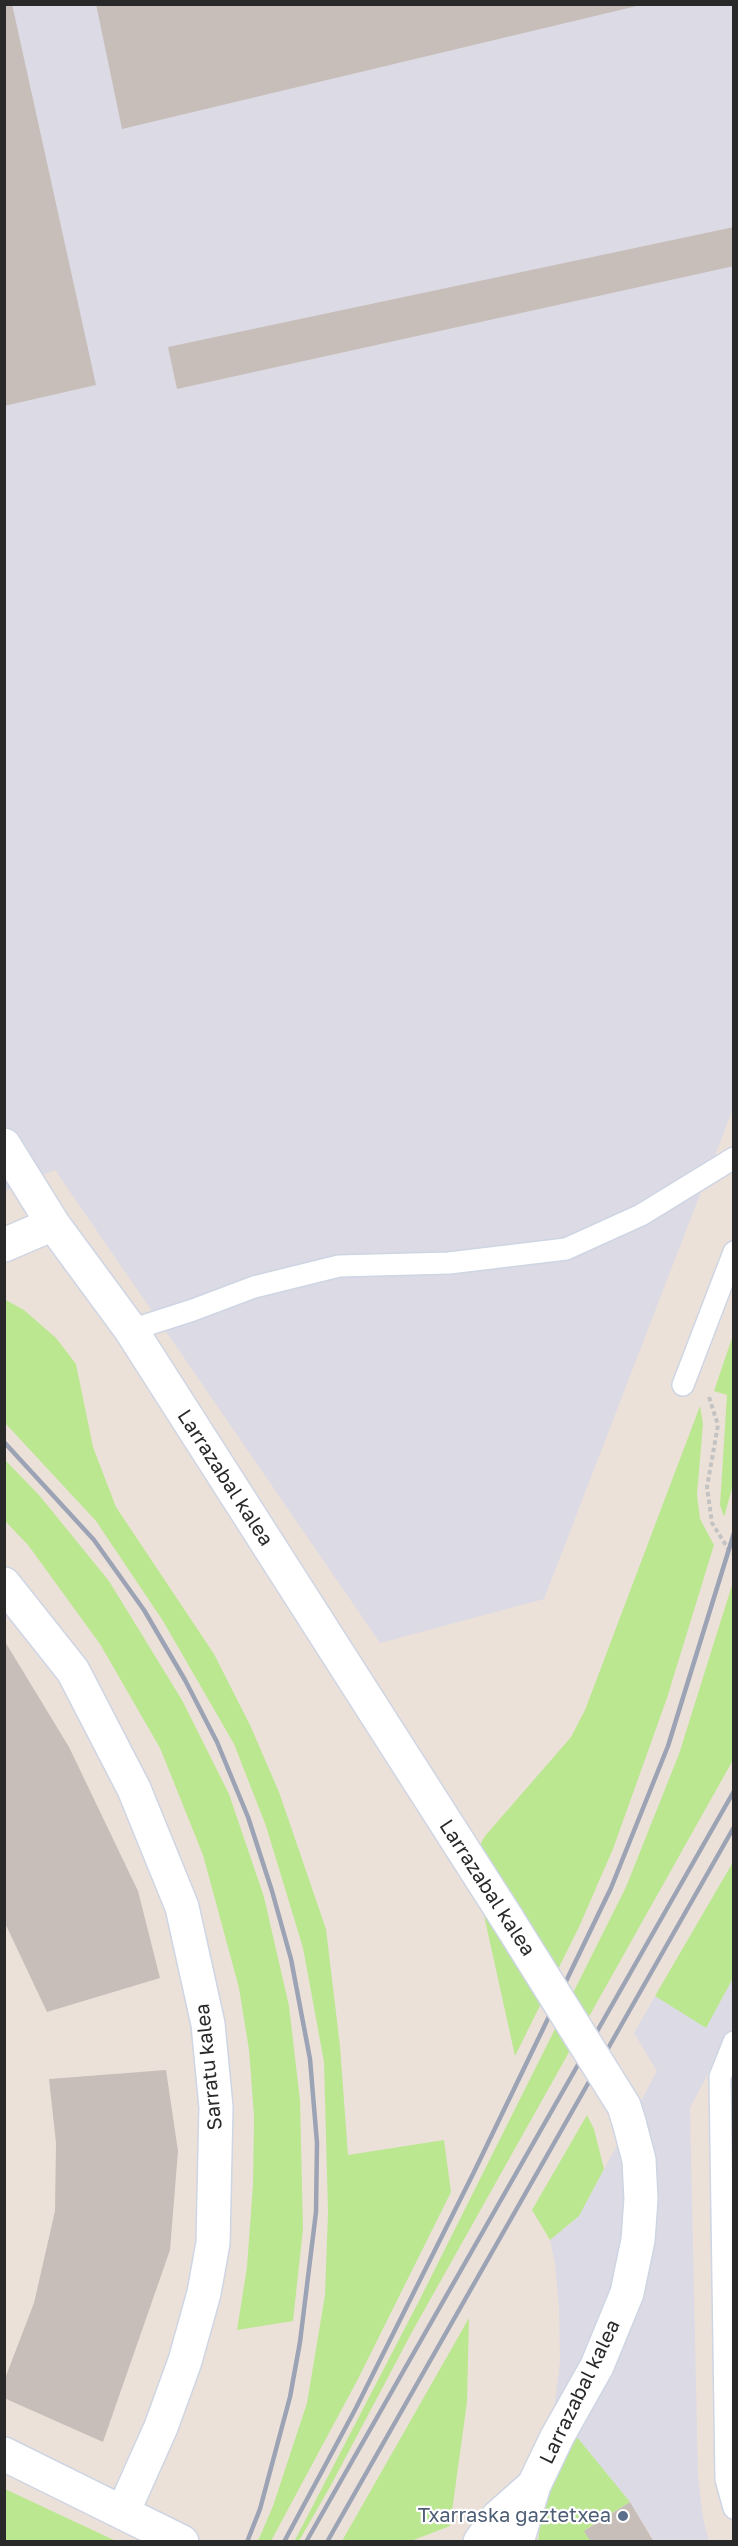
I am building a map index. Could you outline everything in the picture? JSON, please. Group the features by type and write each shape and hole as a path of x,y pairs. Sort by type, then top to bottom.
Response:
{"street":[{"path":"4,1145 53,1224 4,1245"},
{"name":"Larrazabal kalea","path":"53,1224 130,1330 508,1920 624,2106 639,2160 641,2199 638,2240 627,2293 597,2366 557,2437 534,2485"},
{"name":"Sarratu kalea","path":"4,1584 73,1671 134,1788 182,1907 208,2024 216,2107 213,2243 204,2293 185,2361 154,2445 123,2512"},
{"path":"4,2454 181,2541"},
{"path":"480,2541 498,2517 534,2485"},
{"path":"517,2541 534,2485"}],"lane":[{"path":"130,1330 254,1287 339,1266 449,1263 566,1249 641,1215 734,1158"},
{"path":"683,1385 734,1252"},
{"path":"734,2042 720,2077 726,2479 734,2508"}],"path":[{"path":"683,1385 711,1397 718,1425 707,1487 712,1522 729,1550 734,1554"}],"shaded area":[{"path":"5,5 733,5 733,1109 544,1599 380,1643 55,1170 5,1191"},
{"path":"733,1978 733,2026 690,2108 698,2476 703,2518 709,2541 654,2541 630,2502 554,2409 560,2362 559,2308 555,2264 550,2240 579,2216 657,2071 634,2033 655,1996 706,2027"}],"green space":[{"path":"4,1299 24,1310 56,1338 76,1364 93,1447 116,1507 214,1654 250,1725 279,1792 326,1929 340,2046 348,2155 444,2140 451,2192 358,2379 271,2541 258,2541 273,2506 307,2403 325,2295 328,2212 324,2062 303,1948 266,1826 234,1744 163,1621 96,1521 5,1423"},
{"path":"733,1335 733,1485 724,1517 720,1505 727,1395 714,1391"},
{"path":"700,1406 703,1424 697,1494 700,1519 714,1545 667,1698 613,1849 579,1927 515,2056 474,1870 475,1853 485,1836 571,1737 585,1710"},
{"path":"5,1460 39,1495 109,1581 182,1700 229,1794 264,1897 289,2006 300,2100 303,2229 293,2321 237,2330 247,2267 253,2184 254,2116 249,2050 239,1988 203,1855 160,1748 100,1644 28,1545 5,1521"},
{"path":"733,1582 733,1760 412,2332 331,2485 299,2541 294,2542 421,2297 626,1887 679,1754"},
{"path":"733,1862 733,1978 706,2028 655,1996"},
{"path":"587,2115 594,2129 604,2169 579,2216 550,2240 532,2210"},
{"path":"469,2318 467,2402 450,2526 411,2541 342,2541"},
{"path":"554,2409 630,2502 585,2530 591,2541 538,2542"},
{"path":"5,2489 116,2541 5,2541"}],"building":[{"path":"4,4 12,4 96,385 4,406"},
{"path":"96,4 641,4 641,5 122,129"},
{"path":"734,227 734,266 177,389 168,347"},
{"path":"4,1640 69,1747 138,1891 160,1978 47,2012 4,1921"},
{"path":"166,2070 178,2151 170,2250 103,2442 4,2398 4,2381 34,2303 55,2211 56,2143 49,2079"},
{"name":"Txarraska gaztetxea","path":"630,2502 654,2542 591,2542 584,2531"}],"railway":[{"path":"4,1442 94,1540 144,1610 185,1680 217,1742 248,1817 291,1959 310,2059 317,2143 316,2212 300,2342 290,2397 260,2509 247,2542"},
{"path":"284,2542 356,2408 474,2172 611,1888 668,1746 734,1533"},
{"path":"306,2542 734,1791"},
{"path":"327,2542 734,1827"}],"place":[{"name":"Txarraska gaztetxea","path":"623,2516"}]}
